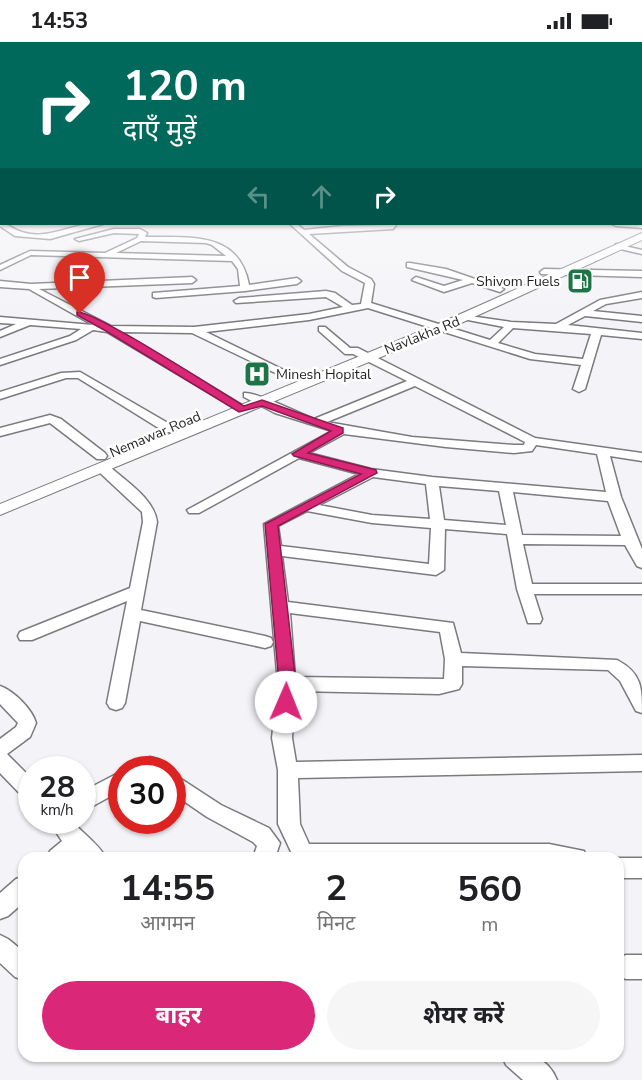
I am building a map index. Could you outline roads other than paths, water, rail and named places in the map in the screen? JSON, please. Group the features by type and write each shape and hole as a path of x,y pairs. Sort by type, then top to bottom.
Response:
{"main road":[{"name":"Nemawar Road","path":"0,498 48,477 102,462 169,429 236,406 248,395 544,272 642,228"},
{"name":"Navlakha Rd","path":"0,510 102,462 236,406 262,403 466,317 642,236"}],"street":[{"path":"3,225 18,234 82,239 114,231 140,231 143,232 140,239"},
{"path":"50,237 95,225"},
{"path":"294,225 345,269 368,281 370,284 365,303 368,305"},
{"path":"622,225 642,228"},
{"path":"302,232 393,227"},
{"path":"106,255 140,239 215,243 242,269 245,288"},
{"path":"619,246 642,252"},
{"path":"0,268 30,253 234,259"},
{"path":"410,265 472,280 500,290"},
{"path":"544,272 642,274"},
{"path":"416,279 444,289 472,280"},
{"path":"0,284 31,287 192,280"},
{"path":"156,296 297,281"},
{"path":"31,287 109,329 236,406"},
{"path":"239,302 326,294 332,295 351,309"},
{"path":"558,327 603,302 642,295"},
{"path":"0,320 109,329 194,330 286,321 368,305 534,357 587,362"},
{"path":"583,313 642,319"},
{"path":"466,317 511,325 558,327 642,336"},
{"path":"0,334 29,322"},
{"path":"491,344 511,325"},
{"path":"0,362 73,338 90,328"},
{"path":"322,329 351,351 369,357 532,441 642,457"},
{"path":"194,330 290,377"},
{"path":"579,389 597,332"},
{"path":"0,396 65,375 80,375 169,429"},
{"path":"314,423 415,382"},
{"path":"248,395 262,403 340,431 423,442 514,450 528,448 532,441"},
{"path":"1,431 50,419 57,421 102,462 149,512 150,522 116,703"},
{"path":"194,510 340,431"},
{"path":"603,452 614,496 630,541 642,563"},
{"path":"298,454 372,473 432,481 614,496"},
{"path":"303,852 289,824 288,771 282,738 287,684 272,524 372,473"},
{"path":"273,550 436,570 438,526 432,481"},
{"path":"505,486 525,589 534,619"},
{"path":"308,507 372,519 514,535 630,541"},
{"path":"525,589 642,589"},
{"path":"26,636 137,591"},
{"path":"281,607 447,627 454,659 453,684 449,686 287,684"},
{"path":"133,614 265,642"},
{"path":"454,659 611,664 621,668 628,677 642,706"},
{"path":"0,693 25,717 27,723 23,732 0,749"},
{"path":"0,760 18,779"},
{"path":"288,771 642,763"},
{"path":"186,791 214,811 261,835 269,843 266,852"},
{"path":"69,834 88,852"},
{"path":"64,852 76,842"},
{"path":"624,868 642,868"},
{"path":"0,908 18,892"},
{"path":"0,947 18,963"},
{"path":"522,1062 544,1080"}],"place":[{"name":"Shivom Fuels","path":"580,281"},
{"name":"Minesh Hopital","path":"257,374"}]}
